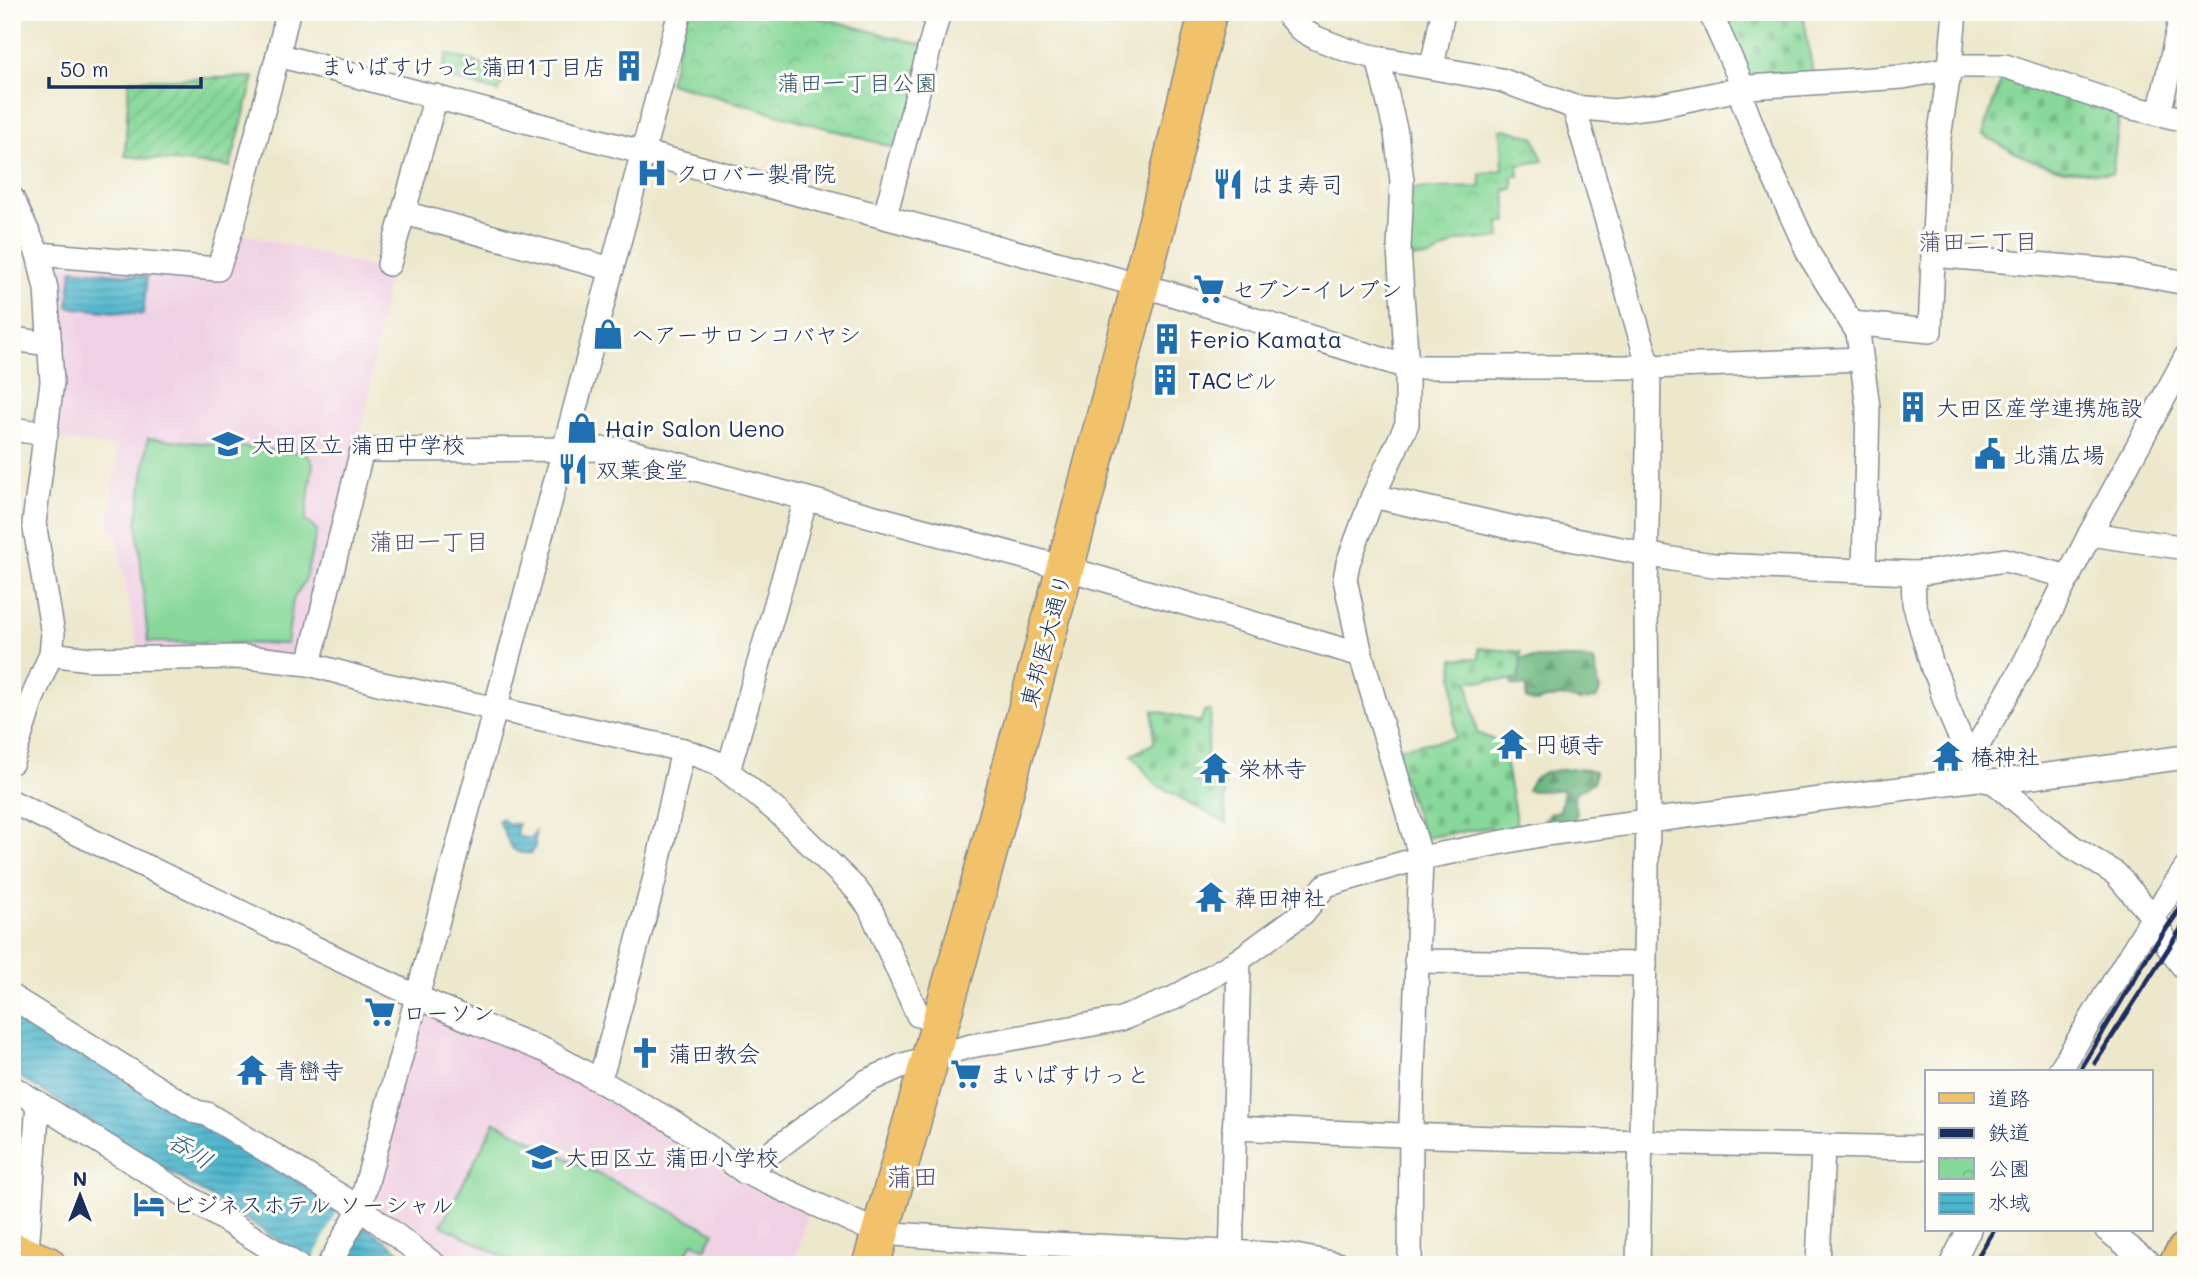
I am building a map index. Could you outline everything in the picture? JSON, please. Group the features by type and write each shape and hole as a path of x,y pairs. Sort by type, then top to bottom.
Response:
{"highway":[{"path":"2178,1265 2186,1252"}],"main road":[{"name":"東邦医大通り","path":"875,1249 1065,568 1141,285 1208,12"}],"street":[{"path":"38,254 218,269 233,224 288,12"},
{"path":"328,1265 358,1211 495,709 680,12"},
{"path":"885,216 939,12"},
{"path":"1285,12 1300,29 1316,38 1378,58 1501,80 1574,107 1614,111 1657,106 1740,89 1903,77 1950,67 2005,66 2125,106 2186,120"},
{"path":"1432,67 1443,12"},
{"path":"1710,12 1738,75 1743,102 1762,151 1810,256 1858,333 1868,407 1864,570"},
{"path":"1852,323 1930,331 1938,144 1955,12"},
{"path":"2159,114 2182,12"},
{"path":"278,55 1141,285 1408,367 1649,367 1861,359"},
{"path":"1378,58 1396,133 1402,181 1399,249 1408,367 1407,424 1373,496 1348,562 1345,579 1361,655 1421,858 1411,1136 1410,1265"},
{"path":"389,264 436,96"},
{"path":"1574,107 1649,367 1648,821 1638,1265"},
{"path":"12,198 38,254 46,289 52,382 34,523 52,623 53,644 12,762"},
{"path":"404,213 612,269"},
{"path":"1933,255 2127,272 2186,283"},
{"path":"12,339 50,344"},
{"path":"1980,774 2021,670 2090,534 2186,356"},
{"path":"12,429 46,434"},
{"path":"309,664 362,450 621,449 1065,568 1361,655"},
{"path":"1373,496 1519,529 1714,565 1913,573 2005,560 2069,577"},
{"path":"728,771 806,499"},
{"path":"2090,534 2186,548"},
{"path":"1913,573 1914,603 1933,669 1938,675 1944,698 1980,774 2071,846 2116,874 2153,917 2171,951 2186,970"},
{"path":"51,654 89,659 246,657 309,664 378,683 682,750 718,763 779,813 856,889 870,908 918,1015 941,1020"},
{"path":"598,1079 604,1066 654,881 682,750"},
{"path":"745,1172 867,1081 903,1065 971,1046 1121,1019 1174,998 1239,960 1303,913 1326,885 1421,858 1545,834 1980,774 2186,757"},
{"path":"12,802 416,997 546,1051 673,1122 745,1172 875,1249 1031,1243 1231,1258 1290,1255 1342,1265"},
{"path":"2060,1070 2153,917 2186,868"},
{"path":"1231,1258 1239,960"},
{"path":"1416,961 1645,964"},
{"path":"12,997 196,1112 206,1114 358,1211 435,1265"},
{"path":"12,1087 297,1265"},
{"path":"23,1256 38,1103"},
{"path":"1234,1128 1641,1143 1925,1148"},
{"path":"1818,1265 1823,1146"},
{"path":"1951,1265 1968,1232"},
{"path":"2110,1232 2152,1265"}],"shaded area":[{"name":"大田区立 蒲田中学校","path":"238,232 389,272 365,414 303,657 140,654 117,533 109,526 118,447 55,439 61,389 59,317 51,269 56,263 224,275"},
{"name":"大田区立 蒲田小学校","path":"426,1014 500,1038 650,1118 732,1177 807,1214 794,1265 448,1265 375,1209 372,1190 421,1017"}],"green space":[{"name":"蒲田一丁目公園","path":"687,12 800,12 930,47 903,150 669,83"},
{"path":"1719,12 1803,12 1813,74 1744,75"},
{"path":"447,54 506,71 499,92 441,76"},
{"path":"2003,75 2120,113 2112,174 2064,170 2030,160 1982,135"},
{"path":"254,77 230,167 125,156 129,80"},
{"path":"1501,130 1534,137 1543,161 1518,165 1519,176 1513,176 1513,189 1505,190 1507,222 1499,222 1500,238 1458,241 1431,257 1409,258 1404,189 1481,187 1480,174 1503,170"},
{"path":"148,438 306,453 313,463 305,521 317,530 305,580 293,600 287,644 148,642 137,523"},
{"path":"1479,648 1521,652 1519,680 1468,681 1477,733 1502,743 1518,831 1492,832 1491,827 1424,838 1393,749 1455,738 1453,659 1479,658"},
{"path":"1524,658 1581,658 1594,661 1600,690 1597,698 1580,701 1560,696 1535,702 1526,699 1526,686 1512,685 1511,675 1514,661"},
{"path":"1153,710 1200,722 1205,710 1211,711 1205,771 1224,775 1226,823 1155,784 1132,755 1154,743"},
{"path":"1554,770 1595,771 1594,782 1575,793 1577,813 1574,821 1560,824 1544,820 1550,813 1560,811 1564,790 1527,790 1531,783 1541,774"},
{"path":"495,1122 714,1232 705,1249 693,1242 681,1265 519,1265 441,1225"}],"water":[{"path":"72,269 147,277 143,315 68,307"},
{"path":"502,818 508,824 518,824 516,836 531,839 535,832 535,847 531,853 512,848 498,821"},
{"name":"呑川","path":"12,1004 339,1207 418,1265 318,1265 12,1072"}],"pier":[{"path":"339,1207 359,1222 318,1265 312,1261"}],"railway":[{"path":"2080,1070 2149,954 2186,900"},
{"path":"2095,1063 2186,921"},
{"path":"1973,1265 1993,1232"}],"place":[{"name":"まいばすけっと蒲田1丁目店","path":"629,66"},
{"name":"クロバー製骨院","path":"652,173"},
{"name":"はま寿司","path":"1228,184"},
{"name":"セブン-イレブン","path":"1209,289"},
{"name":"ヘアーサロンコバヤシ","path":"608,334"},
{"name":"Ferio Kamata","path":"1167,339"},
{"name":"TACビル","path":"1165,380"},
{"name":"大田区産学連携施設","path":"1913,407"},
{"name":"Hair Salon Ueno","path":"582,428"},
{"name":"大田区立 蒲田中学校","path":"228,444"},
{"name":"北蒲広場","path":"1990,454"},
{"name":"双葉食堂","path":"573,469"},
{"name":"円頓寺","path":"1512,744"},
{"name":"椿神社","path":"1948,756"},
{"name":"栄林寺","path":"1215,768"},
{"name":"薭田神社","path":"1211,897"},
{"name":"ローソン","path":"380,1012"},
{"name":"蒲田教会","path":"645,1053"},
{"name":"青巒寺","path":"252,1070"},
{"name":"まいばすけっと","path":"966,1074"},
{"name":"大田区立 蒲田小学校","path":"542,1157"},
{"name":"ビジネスホテル ソーシャル","path":"149,1204"}],"district":[{"name":"蒲田二丁目","path":"1978,240"},
{"name":"蒲田一丁目","path":"429,540"},
{"name":"蒲田","path":"912,1176"}]}
